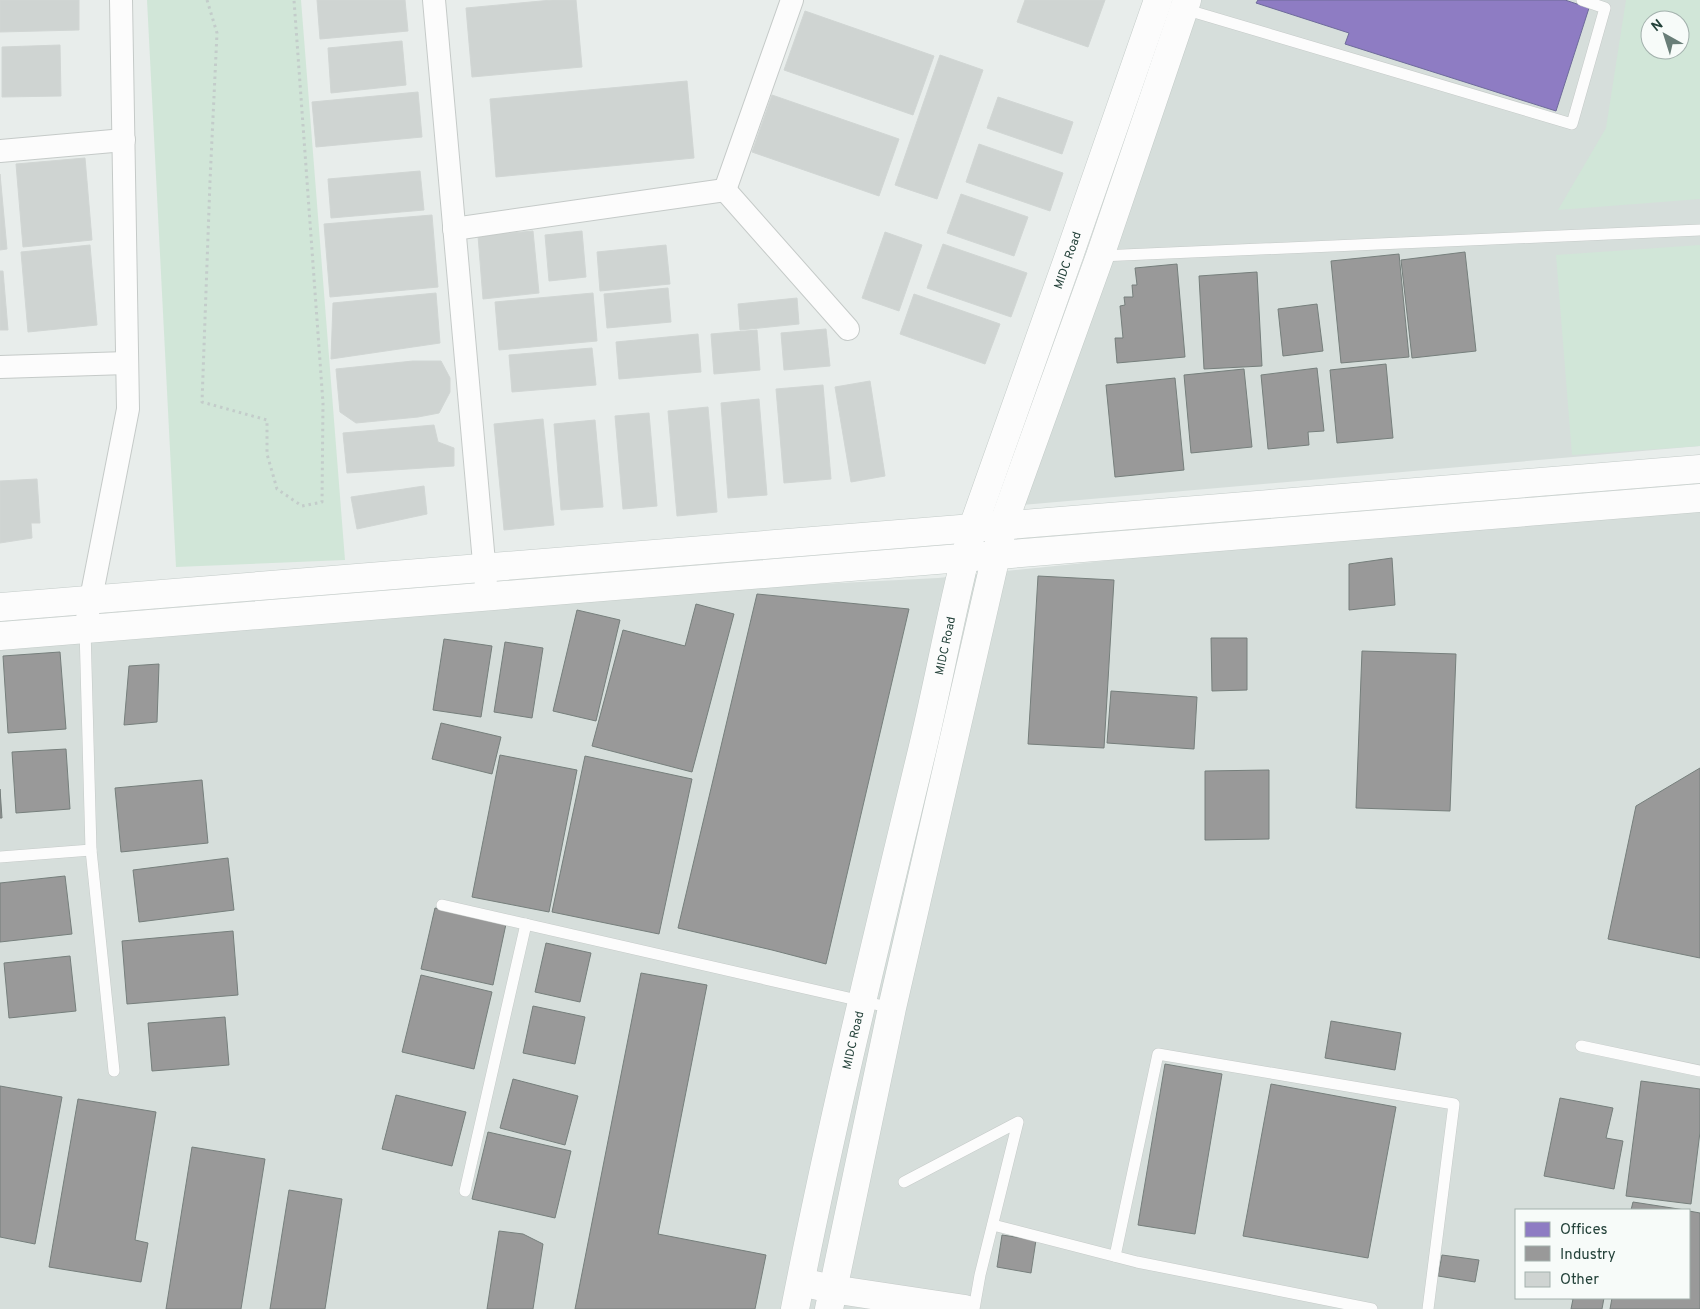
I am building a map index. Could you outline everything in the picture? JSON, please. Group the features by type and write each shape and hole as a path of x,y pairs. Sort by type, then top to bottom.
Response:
{"main road":[{"name":"MIDC Road","path":"795,1309 862,1000 933,706 973,527 1158,0"},
{"path":"830,1299 892,1008 1003,524 1100,256 1185,5"},
{"path":"0,607 1003,524 1700,469"},
{"path":"0,636 1700,498"},
{"path":"933,706 960,712"},
{"path":"801,1282 830,1299 964,1309"}],"street":[{"path":"85,629 128,409 122,0"},
{"path":"434,0 486,596"},
{"path":"725,190 792,0"},
{"path":"0,151 124,140"},
{"path":"454,229 725,190"},
{"path":"725,190 848,329"},
{"path":"0,367 127,363"}],"lane":[{"path":"1185,5 1572,124 1605,8 1582,0"},
{"path":"1100,256 1700,230"},
{"path":"85,629 91,850 114,1071"},
{"path":"0,856 91,850"},
{"path":"442,905 892,1008"},
{"path":"465,1191 526,924"},
{"path":"1581,1046 1700,1071"},
{"path":"1115,1256 1158,1054 1454,1104 1428,1309"},
{"path":"904,1182 1018,1122 980,1275 974,1309"},
{"path":"993,1225 1115,1256 1372,1309"}],"path":[{"path":"207,0 217,33 202,402 267,420 267,454 277,489 302,506 322,502 323,403 294,0"}],"shaded area":[{"path":"1201,0 1700,0 1700,446 1022,505"},
{"path":"1700,500 1700,1309 0,1309 0,629 123,620 938,578"}],"green space":[{"path":"147,0 301,0 345,560 176,567"},
{"path":"1626,0 1700,0 1700,199 1558,210 1606,128"},
{"path":"1700,245 1700,446 1572,455 1556,255"}],"building: Offices":[{"path":"1258,0 1565,0 1589,8 1556,111 1345,44 1349,33 1256,3"}],"building: Industry":[{"path":"1465,252 1476,351 1412,358 1401,260"},
{"path":"1399,254 1409,357 1341,363 1331,261"},
{"path":"1177,264 1185,357 1117,363 1115,338 1123,338 1120,306 1125,305 1124,297 1133,297 1132,285 1137,285 1135,268"},
{"path":"1257,272 1262,366 1204,369 1199,276"},
{"path":"1317,304 1323,351 1283,356 1278,309"},
{"path":"1386,364 1393,438 1337,443 1330,370"},
{"path":"1317,368 1324,431 1308,432 1309,445 1268,449 1261,375"},
{"path":"1244,369 1252,447 1191,453 1184,375"},
{"path":"1175,378 1184,470 1115,477 1106,385"},
{"path":"1392,558 1395,605 1349,610 1349,564"},
{"path":"1038,576 1114,580 1104,748 1028,744"},
{"path":"757,594 909,609 826,964 678,928"},
{"path":"696,604 734,614 692,772 592,746 623,630 685,646"},
{"path":"577,610 620,620 596,721 553,711"},
{"path":"1211,638 1247,638 1247,690 1212,691"},
{"path":"444,639 492,646 481,717 433,710"},
{"path":"505,642 543,648 532,718 494,712"},
{"path":"1362,651 1456,654 1450,811 1356,808"},
{"path":"60,652 66,729 8,733 3,656"},
{"path":"159,664 157,722 124,725 129,666"},
{"path":"1111,691 1197,697 1194,749 1107,743"},
{"path":"441,723 501,737 492,774 432,759"},
{"path":"66,749 70,809 16,813 12,752"},
{"path":"500,755 577,770 549,912 472,897"},
{"path":"585,756 692,779 659,934 552,912"},
{"path":"1700,768 1700,958 1608,939 1636,806"},
{"path":"1269,770 1269,839 1205,840 1205,771"},
{"path":"202,780 208,843 121,852 115,788"},
{"path":"0,789 2,818 0,818"},
{"path":"228,858 234,910 139,922 133,870"},
{"path":"65,876 72,934 0,942 0,883"},
{"path":"435,908 506,924 493,985 421,969"},
{"path":"233,931 238,995 127,1004 122,941"},
{"path":"546,943 591,953 580,1002 535,992"},
{"path":"70,956 76,1011 9,1018 4,963"},
{"path":"641,973 707,985 658,1234 766,1255 755,1309 575,1309"},
{"path":"421,975 492,992 474,1069 402,1052"},
{"path":"533,1006 585,1017 575,1064 523,1053"},
{"path":"225,1017 229,1065 152,1071 148,1023"},
{"path":"1331,1021 1401,1033 1395,1070 1325,1058"},
{"path":"1165,1064 1222,1074 1195,1234 1138,1225"},
{"path":"513,1079 578,1096 565,1145 500,1128"},
{"path":"1641,1081 1700,1089 1700,1132 1691,1204 1626,1196"},
{"path":"1271,1084 1396,1107 1368,1258 1243,1236"},
{"path":"0,1086 62,1097 35,1244 0,1237"},
{"path":"396,1095 466,1112 452,1166 382,1149"},
{"path":"1560,1098 1613,1108 1606,1138 1623,1141 1614,1189 1544,1176"},
{"path":"78,1099 156,1112 135,1240 148,1243 141,1282 49,1267"},
{"path":"488,1132 571,1151 555,1218 472,1199"},
{"path":"192,1147 265,1159 241,1309 166,1309"},
{"path":"289,1190 342,1199 325,1309 270,1309"},
{"path":"1633,1202 1678,1209 1631,1209"},
{"path":"1690,1211 1700,1213 1700,1309 1610,1309 1612,1299 1690,1299"},
{"path":"499,1231 523,1234 543,1244 533,1309 487,1309"},
{"path":"1002,1235 1036,1240 1031,1273 997,1267"},
{"path":"1442,1255 1479,1260 1475,1282 1438,1276"},
{"path":"1573,1299 1604,1299 1602,1309 1571,1309"}],"building: Other":[{"path":"0,0 79,0 79,30 0,32"},
{"path":"317,0 405,0 408,31 320,39"},
{"path":"552,0 576,0 582,67 472,77 466,8"},
{"path":"1025,0 1105,0 1088,47 1017,22"},
{"path":"805,11 934,56 913,115 784,70"},
{"path":"402,41 406,85 331,93 328,48"},
{"path":"60,45 61,96 2,97 2,47"},
{"path":"940,55 983,70 937,199 895,185"},
{"path":"687,81 694,158 496,177 490,99"},
{"path":"418,92 422,137 316,147 312,102"},
{"path":"772,95 899,139 879,196 752,152"},
{"path":"998,97 1073,122 1062,154 987,128"},
{"path":"979,144 1063,173 1050,211 966,182"},
{"path":"85,158 92,240 23,247 16,164"},
{"path":"420,171 424,210 331,218 328,179"},
{"path":"0,174 7,249 0,250"},
{"path":"961,194 1028,217 1014,256 947,233"},
{"path":"432,215 438,287 330,297 324,224"},
{"path":"533,231 539,293 483,299 478,236"},
{"path":"582,231 586,277 549,281 545,235"},
{"path":"885,232 922,245 899,311 862,298"},
{"path":"943,244 1027,273 1011,317 927,288"},
{"path":"90,245 97,325 28,332 21,252"},
{"path":"666,245 670,284 600,291 597,252"},
{"path":"0,271 3,271 8,330 0,330"},
{"path":"668,288 671,322 607,328 604,294"},
{"path":"436,293 440,343 331,359 333,303"},
{"path":"593,293 597,341 499,350 495,302"},
{"path":"914,294 1000,324 985,364 900,334"},
{"path":"797,298 799,324 740,330 738,304"},
{"path":"826,329 830,366 784,370 781,333"},
{"path":"757,330 760,370 714,374 711,334"},
{"path":"698,334 701,372 619,379 616,342"},
{"path":"592,348 596,385 512,392 509,355"},
{"path":"413,361 441,361 450,378 450,392 439,413 356,423 340,412 336,369"},
{"path":"870,381 885,476 851,482 835,387"},
{"path":"823,385 831,479 784,483 776,389"},
{"path":"759,399 767,495 728,498 721,403"},
{"path":"708,407 717,512 677,516 668,411"},
{"path":"649,413 657,506 623,509 615,416"},
{"path":"543,419 554,525 504,530 494,424"},
{"path":"595,420 603,507 561,510 554,424"},
{"path":"434,425 438,442 454,448 454,466 347,473 343,433"},
{"path":"37,479 40,523 31,523 32,538 0,543 0,481"},
{"path":"424,486 427,514 357,529 351,497"}]}
